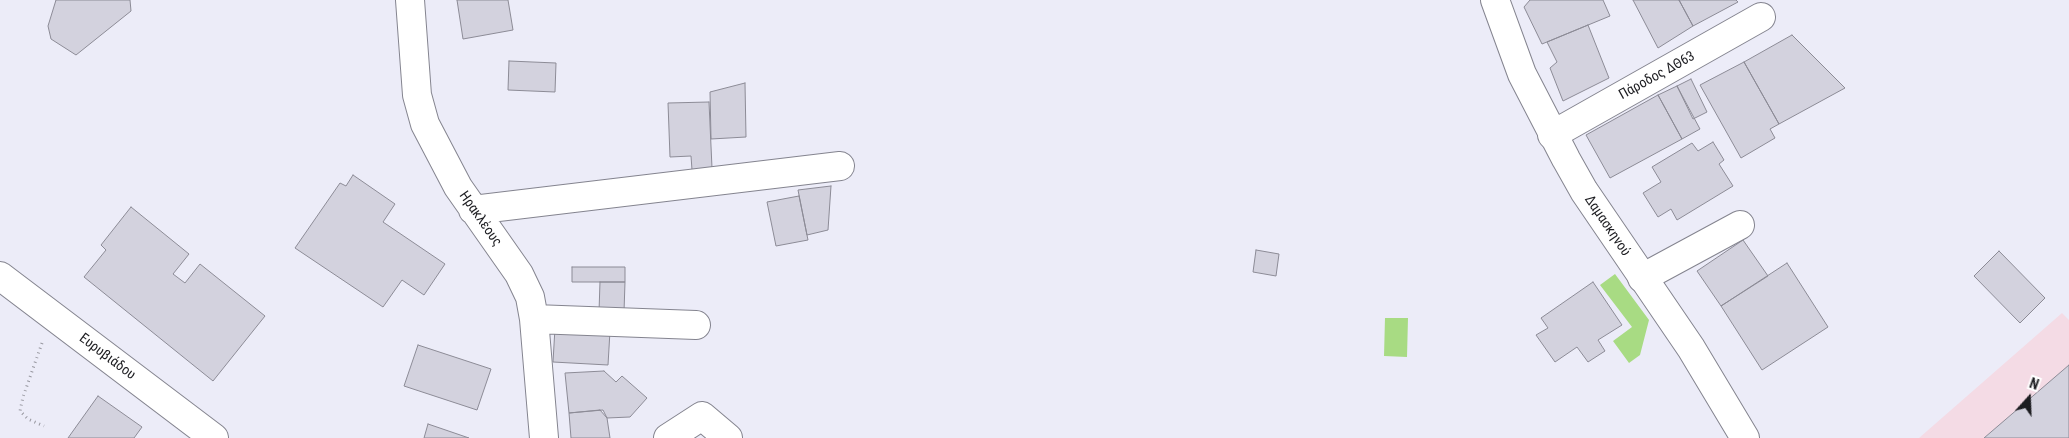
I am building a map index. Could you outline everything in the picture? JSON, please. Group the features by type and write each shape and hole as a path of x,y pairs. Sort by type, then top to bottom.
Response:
{"street":[{"name":"Ηρακλέους","path":"410,0 415,72 420,108 445,165 473,210 521,278 529,293 534,319 544,438"},
{"name":"Δαμασκηνού","path":"1494,0 1522,74 1552,135 1584,191 1691,348 1745,438"},
{"name":"Πάροδος ΔΘ63","path":"1552,135 1761,17"},
{"path":"473,210 840,166"},
{"path":"1642,278 1740,225"},
{"name":"Ευρυβιάδου","path":"0,276 214,438"},
{"path":"534,319 696,325"},
{"path":"668,438 702,416 728,438"}],"path":[{"path":"44,426 28,419 20,411 23,397 52,316"}],"shaded area":[{"path":"2062,313 2069,320 2069,438 1919,438"}],"green space":[{"path":"1615,274 1649,320 1640,355 1629,363 1613,341 1632,327 1600,285"},
{"path":"1385,318 1408,318 1407,357 1384,356"}],"building":[{"path":"56,0 130,0 131,11 76,55 51,39 48,26"},
{"path":"457,0 508,0 513,30 463,39"},
{"path":"1530,0 1603,0 1610,16 1542,44 1524,7"},
{"path":"1633,0 1679,0 1693,26 1658,48"},
{"path":"1679,0 1736,0 1738,2 1693,26"},
{"path":"1588,25 1609,78 1563,101 1550,68 1557,62 1547,42"},
{"path":"1792,35 1845,88 1779,124 1744,62"},
{"path":"509,61 556,63 555,92 508,90"},
{"path":"1744,62 1779,124 1770,129 1775,138 1741,158 1700,85"},
{"path":"1691,79 1707,112 1693,119 1677,86"},
{"path":"745,83 746,137 711,139 710,92"},
{"path":"1677,86 1700,129 1682,139 1658,95"},
{"path":"1658,95 1682,139 1610,178 1586,135"},
{"path":"709,102 712,168 692,170 691,156 670,157 668,103"},
{"path":"1713,142 1724,160 1719,164 1733,186 1677,220 1671,209 1658,217 1643,193 1661,182 1652,167 1692,143 1698,151"},
{"path":"353,175 395,204 383,222 445,264 424,295 402,280 383,307 295,248 340,183 346,186"},
{"path":"831,186 828,230 807,235 798,190"},
{"path":"799,196 808,240 776,246 767,202"},
{"path":"131,207 189,254 173,274 185,283 200,264 265,316 213,381 84,277 106,250 101,245"},
{"path":"1743,240 1768,276 1721,306 1697,271"},
{"path":"1256,250 1279,254 1276,276 1253,272"},
{"path":"1999,251 2045,298 2020,323 1974,276"},
{"path":"1787,263 1828,327 1762,370 1721,306"},
{"path":"572,267 625,267 625,282 572,282"},
{"path":"600,282 625,282 624,312 599,312"},
{"path":"1593,282 1622,325 1598,340 1605,351 1588,362 1577,347 1555,362 1536,335 1548,328 1541,318"},
{"path":"555,328 610,331 608,365 553,362"},
{"path":"418,345 491,369 477,410 404,386"},
{"path":"2069,365 2069,438 1984,438"},
{"path":"604,371 616,382 622,376 647,398 630,417 607,418 603,410 569,413 565,373"},
{"path":"98,396 142,427 134,438 68,438"},
{"path":"600,410 607,418 610,438 571,438 569,413"},
{"path":"428,424 469,438 424,438"}]}
